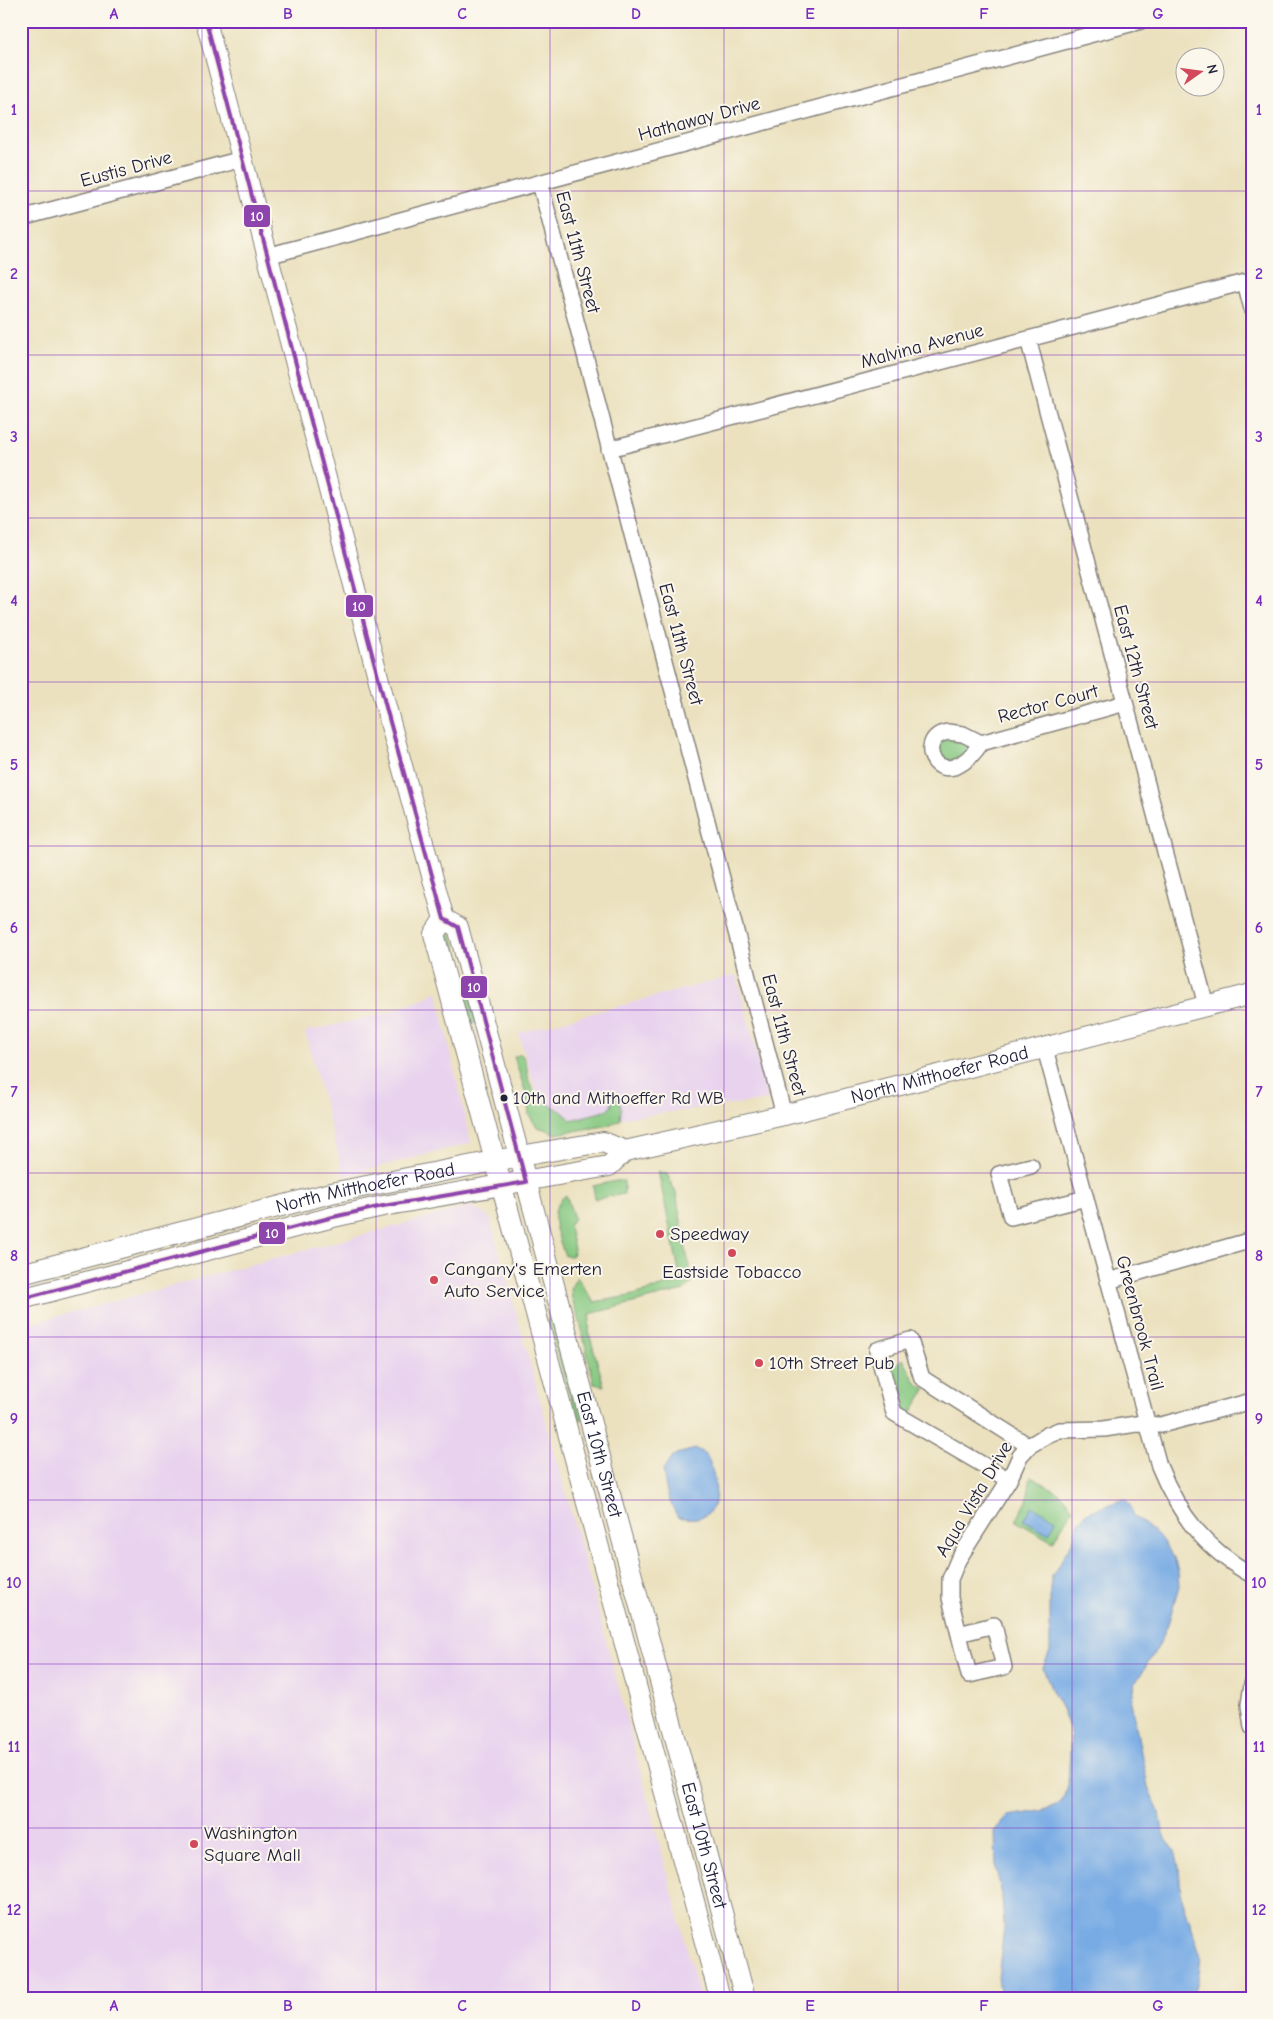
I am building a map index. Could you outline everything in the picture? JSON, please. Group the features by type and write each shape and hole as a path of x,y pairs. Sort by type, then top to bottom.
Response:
{"main road":[{"name":"East 10th Street","path":"206,21 387,711 444,919 458,927 745,1998"},
{"name":"East 10th Street","path":"444,919 434,934 720,1998"},
{"name":"North Mitthoefer Road","path":"21,1274 337,1192 520,1156 603,1142 625,1150 784,1115 1252,994"},
{"name":"North Mitthoefer Road","path":"21,1299 383,1206 609,1166 625,1150"},
{"path":"272,1234 285,1218 332,1206 337,1202 337,1192"}],"street":[{"name":"Hathaway Drive","path":"268,256 1141,21"},
{"name":"Eustis Drive","path":"21,218 242,159"},
{"name":"East 11th Street","path":"540,183 784,1115"},
{"name":"Malvina Avenue","path":"609,448 1245,282 1252,308"},
{"name":"East 12th Street","path":"1028,339 1206,1005"},
{"name":"Rector Court","path":"980,743 1125,703"},
{"name":"Greenbrook Trail","path":"1045,1049 1146,1424 1162,1474 1184,1516 1218,1553 1252,1575"},
{"path":"1031,1166 999,1174 1011,1217 1086,1198"},
{"path":"1108,1281 1252,1240"},
{"path":"1009,1480 894,1413 877,1350 910,1340 922,1378 1029,1446"},
{"name":"Aqua Vista Drive","path":"960,1634 950,1598 950,1583 953,1569 1009,1480 1020,1456 1029,1446 1047,1434 1063,1430 1104,1429 1130,1424 1165,1424 1252,1401"},
{"path":"1252,1684 1249,1705 1252,1727"}],"shaded area":[{"path":"736,975 769,1100 582,1123 540,1104 518,1033"},
{"path":"437,991 471,1143 344,1176 305,1032 390,1012 426,998"},
{"name":"Washington Square Mall","path":"471,1206 490,1218 594,1595 700,1998 21,1998 21,1326"}],"green space":[{"path":"949,737 975,744 966,754 947,762 940,758 936,748 941,739"},
{"path":"451,931 477,1023 472,1023 444,933"},
{"path":"521,1054 526,1062 532,1088 541,1099 561,1111 571,1120 605,1111 611,1107 614,1093 620,1105 620,1120 611,1125 555,1134 537,1127 529,1115 527,1097 514,1057"},
{"path":"658,1171 667,1174 676,1193 692,1283 684,1290 590,1314 589,1333 604,1386 594,1384 580,1322 572,1299 571,1287 577,1277 594,1302 630,1296 681,1281"},
{"path":"624,1181 624,1194 595,1199 593,1186"},
{"path":"566,1195 574,1218 569,1226 574,1249 572,1256 565,1256 555,1224 556,1208"},
{"path":"553,1317 583,1419 579,1420 567,1388 547,1320"},
{"path":"903,1359 916,1383 926,1389 910,1415 905,1414 886,1382 890,1368"},
{"path":"1031,1476 1061,1494 1073,1508 1053,1542 1016,1521 1027,1501"}],"water":[{"path":"696,1449 705,1454 713,1473 716,1494 715,1502 707,1514 690,1518 678,1517 668,1494 663,1469 676,1454"},
{"path":"1124,1499 1129,1503 1134,1516 1158,1535 1174,1557 1178,1572 1179,1587 1168,1624 1158,1647 1136,1682 1131,1702 1148,1787 1159,1812 1162,1832 1175,1851 1179,1867 1181,1895 1201,1956 1199,1974 1192,1998 1001,1998 998,1978 1004,1927 1002,1895 996,1869 995,1830 1008,1816 1041,1811 1061,1803 1068,1786 1071,1733 1043,1668 1050,1651 1050,1588 1052,1576 1072,1542 1077,1526 1086,1513"},
{"path":"1032,1506 1056,1519 1049,1534 1024,1520"}],"transit line":[{"name":"10","path":"206,21 387,711 444,919 458,927 526,1182"},
{"name":"10","path":"21,1299 333,1217 383,1206 526,1182"}],"place":[{"name":"10th and Mithoeffer Rd WB","path":"504,1098"},
{"name":"Speedway","path":"660,1234"},
{"name":"Eastside Tobacco","path":"732,1253"},
{"name":"Cangany's Emerten Auto Service","path":"434,1280"},
{"name":"10th Street Pub","path":"759,1363"},
{"name":"Washington Square Mall","path":"194,1844"}]}
